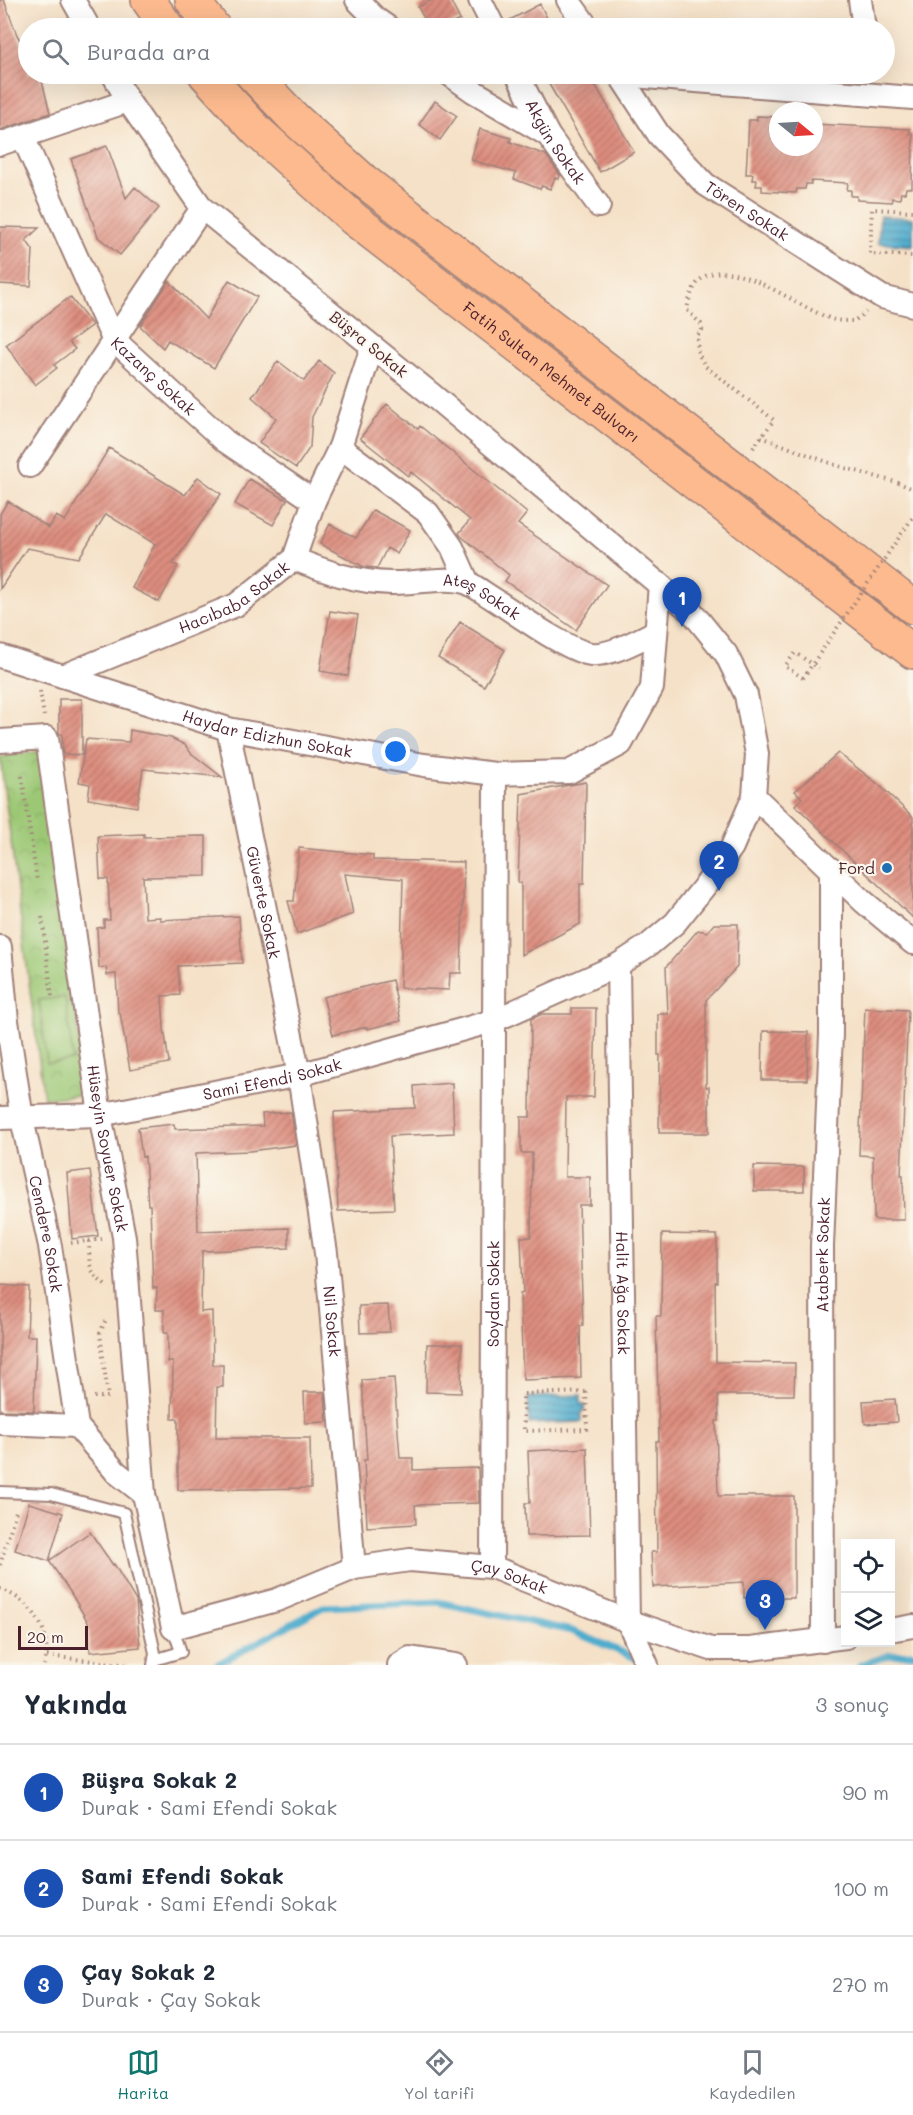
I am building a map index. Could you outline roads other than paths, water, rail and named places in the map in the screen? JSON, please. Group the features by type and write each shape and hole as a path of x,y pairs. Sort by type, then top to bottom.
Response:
{"main road":[{"path":"148,0 161,18"},
{"path":"192,0 206,18"},
{"name":"Fatih Sultan Mehmet Bulvarı","path":"214,84 257,132 354,219 901,642"},
{"path":"262,84 295,119 364,181 913,607"}],"street":[{"path":"73,0 83,18"},
{"path":"357,0 375,18"},
{"path":"480,0 489,18"},
{"path":"568,0 581,18"},
{"path":"860,0 863,18"},
{"name":"Büşra Sokak","path":"119,84 202,208 660,584"},
{"path":"462,84 548,135"},
{"name":"Akgün Sokak","path":"522,84 548,135 599,206"},
{"name":"Tören Sokak","path":"626,84 659,135 705,184 882,297 913,305"},
{"path":"872,84 913,98"},
{"path":"0,144 128,101"},
{"name":"Kazanç Sokak","path":"24,136 113,339 225,441 314,501"},
{"path":"30,466 202,208"},
{"name":"Hacıbaba Sokak","path":"63,676 236,605 294,559 314,501 340,447 372,347"},
{"path":"340,447 428,513 452,547 468,584"},
{"name":"Ateş Sokak","path":"294,559 337,576 374,582 423,583 449,579 468,584 564,643 588,654 602,654 624,647 655,632"},
{"name":"Haydar Edizhun Sokak","path":"0,656 228,729 424,765 495,774 569,772 621,744 652,688 660,584"},
{"name":"Sami Efendi Sokak","path":"11,1119 100,1115 300,1075 494,1021 618,965 650,944 675,923 708,882 732,847 754,796 756,754 746,695 726,654 692,612 660,584"},
{"path":"901,642 913,662"},
{"name":"Güverte Sokak","path":"228,729 300,1075"},
{"name":"Hüseyin Soyuer Sokak","path":"0,741 47,738 100,1115 124,1237 144,1494 173,1628"},
{"name":"Soydan Sokak","path":"492,1568 495,774"},
{"path":"754,796 864,902 913,943"},
{"name":"Ataberk Sokak","path":"823,1641 822,1246 831,1034 831,869"},
{"name":"Cendere Sokak","path":"0,947 7,1021 11,1119 50,1246 77,1426 116,1472 144,1494"},
{"name":"Halit Ağa Sokak","path":"618,965 628,1621"},
{"name":"Nil Sokak","path":"300,1075 326,1253 354,1568"},
{"path":"0,1423 77,1426"},
{"name":"Çay Sokak","path":"173,1628 277,1600 354,1568 410,1560 492,1568 628,1621 711,1649 750,1649 841,1638"},
{"path":"628,1621 647,1665"},
{"path":"895,1628 913,1626"},
{"path":"399,1665 410,1658 456,1665"}],"lane":[{"path":"0,1492 51,1494 124,1513 155,1653 153,1663"},
{"path":"153,1663 181,1652 173,1628"}],"water":[{"path":"880,216 913,218 913,246 878,243"},
{"path":"581,1395 581,1403 585,1405 581,1414 582,1422 529,1424 528,1397"}],"waterway":[{"path":"216,1665 323,1607 438,1602 572,1631 640,1660"},
{"path":"860,1665 890,1655 913,1654"}],"place":[{"name":"Büşra Sokak 2","path":"682,627"},
{"name":"Ford","path":"887,868"},
{"name":"Sami Efendi Sokak","path":"719,891"},
{"name":"Çay Sokak 2","path":"765,1630"}]}
